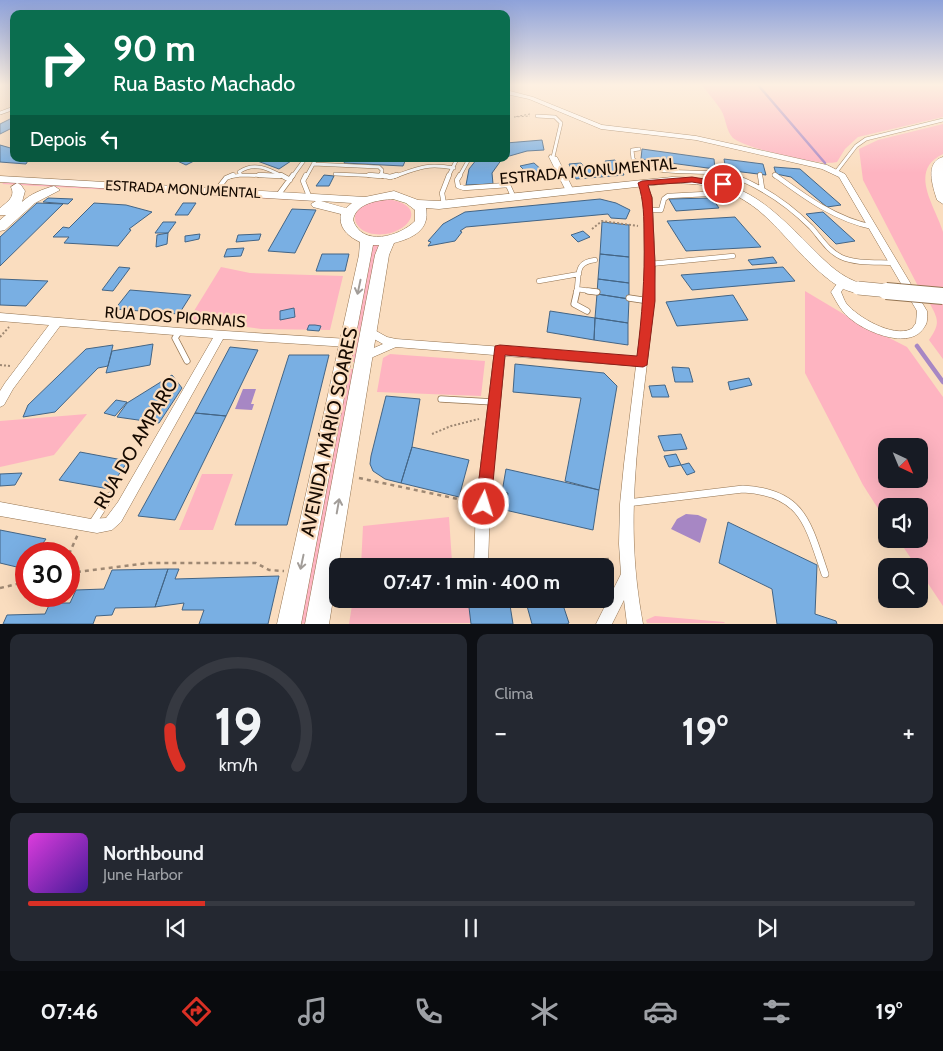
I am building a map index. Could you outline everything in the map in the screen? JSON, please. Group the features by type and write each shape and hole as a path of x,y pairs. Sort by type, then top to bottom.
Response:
{"main road":[{"path":"943,160 939,163 936,174 943,200"},
{"name":"ESTRADA MONUMENTAL","path":"0,179 365,200"},
{"name":"ESTRADA MONUMENTAL","path":"419,209 441,204 642,183 698,180 723,184 742,192 765,210 828,272 842,283 858,288 943,296"},
{"name":"ESTRADA MONUMENTAL","path":"0,186 317,204 349,213"},
{"path":"0,214 17,200 19,191 17,187"},
{"path":"0,227 31,200 54,190"},
{"path":"394,195 403,197 419,209 421,222 409,233 388,240 367,239 358,236 349,228 347,223 349,213 358,203 365,200 394,195"},
{"name":"AVENIDA MÁRIO SOARES","path":"289,624 366,255 367,239"},
{"name":"AVENIDA MÁRIO SOARES","path":"317,624 382,255 388,240"}],"street":[{"path":"570,114 601,127 696,138 813,164 836,172 843,178 894,262 922,311 924,319 919,328 910,334 886,333 872,328 847,312 838,299 836,292 842,283"},
{"path":"553,157 570,191"},
{"path":"635,624 627,578 627,503 649,301 648,198 642,183"},
{"name":"RUA DOS PIORNAIS","path":"0,317 179,332 348,343"},
{"path":"0,402 8,386 57,322"},
{"path":"369,331 384,340 396,343 643,362"},
{"name":"RUA DO AMPARO","path":"0,510 85,529 110,524 119,513 220,335"},
{"path":"364,357 396,343"},
{"path":"487,558 484,504 500,350"},
{"path":"604,624 627,578"}],"lane":[{"path":"537,116 555,117 561,123 553,157"},
{"path":"836,172 856,146 866,139 943,120"},
{"path":"639,149 632,150 631,155 634,163 643,168 717,172 762,188 780,200 839,256 847,259 894,262"},
{"path":"279,194 303,162"},
{"path":"441,204 441,192 456,162"},
{"path":"467,162 457,180 458,186 464,188 508,185 513,196"},
{"path":"309,196 303,181 314,164 379,167 382,170 381,176"},
{"path":"241,175 239,172 243,168 255,165 290,180"},
{"path":"336,174 394,178 408,170 428,166 454,168"},
{"path":"760,174 762,188"},
{"path":"216,191 227,176 231,175 280,176"},
{"path":"774,175 828,210 872,227"},
{"path":"648,210 661,210 664,199 668,196 706,194"},
{"path":"650,264 732,256"},
{"path":"586,311 574,304 579,268 583,263 596,260"},
{"path":"539,281 578,274"},
{"path":"577,289 597,292"},
{"path":"629,298 649,301"},
{"path":"179,332 175,338 187,360"},
{"path":"442,399 494,402"},
{"path":"627,503 743,489 762,490 783,498 800,512 811,533 825,574"},
{"path":"85,529 110,496"}],"path":[{"path":"592,229 602,221 640,226"},
{"path":"0,337 10,326"},
{"path":"0,365 10,366"},
{"path":"432,434 451,426 482,418"},
{"path":"359,478 484,504"},
{"path":"77,542 85,529"},
{"path":"80,572 148,563 256,563 269,570 284,571"},
{"path":"0,588 15,585"}],"shaded area":[{"path":"723,114 943,114 943,117 858,137 845,149 837,162 829,163 767,151 740,142 733,138 729,132"},
{"path":"943,124 943,154 932,161 927,170 925,180 930,201 943,232 943,291 919,288 863,180 859,149 878,140"},
{"path":"6,181 317,199 315,201 2,184"},
{"path":"386,199 401,203 409,208 411,215 409,222 393,232 381,234 369,233 360,228 355,220 356,212 364,205"},
{"path":"370,245 381,245 356,362 350,362"},
{"path":"221,267 250,273 343,276 330,330 261,329 189,319"},
{"path":"805,291 852,319 907,347 943,397 943,606 928,584 928,558 911,558 904,548 928,548 928,498 878,498 878,508 863,485 805,373"},
{"path":"929,302 943,303 943,359 929,340 937,325 937,321"},
{"path":"390,354 485,361 481,396 377,392 383,358"},
{"path":"349,369 355,369 307,623 298,624"},
{"path":"243,389 256,389 251,404 254,404 252,410 235,409"},
{"path":"87,414 54,455 0,467 0,421"},
{"path":"202,474 233,474 213,530 179,530"},
{"path":"686,514 698,515 707,519 700,543 671,529 677,519"},
{"path":"449,517 452,558 361,558 363,526"},
{"path":"352,608 469,608 471,623 349,624"},
{"path":"655,616 725,623 647,623 646,620"}],"building":[{"path":"10,119 10,129 0,134 0,124"},
{"path":"542,140 544,150 527,151 510,156 510,143"},
{"path":"0,145 10,148 10,162 27,162 26,164 0,162"},
{"path":"642,149 714,159 715,169 641,159"},
{"path":"724,159 763,164 766,175 726,170"},
{"path":"615,160 624,175 576,179 569,164 581,163 584,167 607,165 605,161"},
{"path":"180,162 192,162 186,165"},
{"path":"260,162 290,162 279,169"},
{"path":"344,162 405,162 403,166"},
{"path":"475,162 500,162 492,173 493,184 466,185 469,169"},
{"path":"534,163 543,171 529,175 520,166"},
{"path":"774,167 800,169 841,205 827,207 791,177 776,174"},
{"path":"324,175 334,176 329,186 316,186"},
{"path":"48,198 73,199 68,204 43,202"},
{"path":"712,198 719,208 676,211 669,199"},
{"path":"600,199 616,203 630,210 626,219 611,218 608,214 466,227 460,231 462,232 455,241 428,246 431,242 428,241 443,224 465,212"},
{"path":"37,203 63,204 0,266 0,237"},
{"path":"94,203 126,205 152,212 129,229 131,230 118,246 64,243 69,237 53,237 63,227 69,228"},
{"path":"183,203 196,203 188,215 175,215"},
{"path":"292,209 316,210 295,253 268,251"},
{"path":"823,212 855,241 836,244 806,214"},
{"path":"735,217 761,247 686,251 667,221"},
{"path":"163,222 176,222 168,233 155,233"},
{"path":"602,222 629,225 629,257 600,254"},
{"path":"583,231 590,237 578,242 571,235"},
{"path":"168,233 167,244 156,247 157,235"},
{"path":"200,234 199,239 185,242 185,236"},
{"path":"261,234 259,240 236,242 238,235"},
{"path":"244,248 241,256 224,257 227,249"},
{"path":"322,254 349,254 345,271 316,271"},
{"path":"600,254 629,257 629,283 598,279"},
{"path":"773,257 777,263 752,265 748,260"},
{"path":"119,267 130,268 113,291 102,290"},
{"path":"783,267 795,281 692,290 681,275"},
{"path":"0,279 48,281 26,306 0,305"},
{"path":"598,279 629,283 629,299 597,294"},
{"path":"130,290 191,295 179,314 115,309"},
{"path":"597,294 629,299 628,323 595,318"},
{"path":"733,295 748,320 677,326 666,302"},
{"path":"294,308 295,317 280,320 280,311"},
{"path":"550,311 595,318 594,340 547,332"},
{"path":"595,318 628,323 628,345 594,340"},
{"path":"309,325 321,326 319,331 307,330"},
{"path":"153,344 150,365 106,373 112,351"},
{"path":"113,345 108,366 98,368 55,412 23,417 28,405 86,349"},
{"path":"230,347 258,350 226,416 195,413"},
{"path":"289,355 329,355 287,525 235,525"},
{"path":"515,364 604,373 617,386 599,490 565,481 581,398 513,392"},
{"path":"672,367 689,368 693,382 675,382"},
{"path":"172,375 182,388 159,423 117,417 127,403"},
{"path":"749,378 752,385 730,390 728,382"},
{"path":"665,385 669,397 652,397 649,386"},
{"path":"386,396 420,399 412,447 401,483 385,479 373,471 370,464"},
{"path":"116,400 127,402 115,416 104,413"},
{"path":"195,413 226,416 175,520 138,516"},
{"path":"681,434 687,449 664,451 658,436"},
{"path":"412,447 469,460 459,497 401,483"},
{"path":"80,452 128,461 109,489 59,480"},
{"path":"676,454 681,465 669,467 664,456"},
{"path":"689,463 695,472 687,475 681,465"},
{"path":"506,469 599,490 593,530 505,510 508,493 502,492"},
{"path":"22,473 15,485 0,486 0,474"},
{"path":"728,522 817,565 815,614 836,621 837,624 777,624 772,589 719,563"},
{"path":"0,530 46,539 44,542 15,542 15,567 0,563"},
{"path":"168,569 179,569 175,579 279,576 268,624 199,624 204,610 182,610 184,603 155,607"},
{"path":"168,569 155,607 115,608 112,615 96,616 93,624 3,624 7,615 45,614 48,607 80,607 80,590 104,589 112,570"},
{"path":"469,608 510,608 513,624 471,624"},
{"path":"528,608 564,608 569,623 567,624 532,624"}],"waterway":[{"path":"783,114 825,163"},
{"path":"917,346 943,382"}],"route":[{"path":"484,504 500,350 629,359 643,362 649,301 650,264 648,198 642,183 692,180 723,184"}]}
